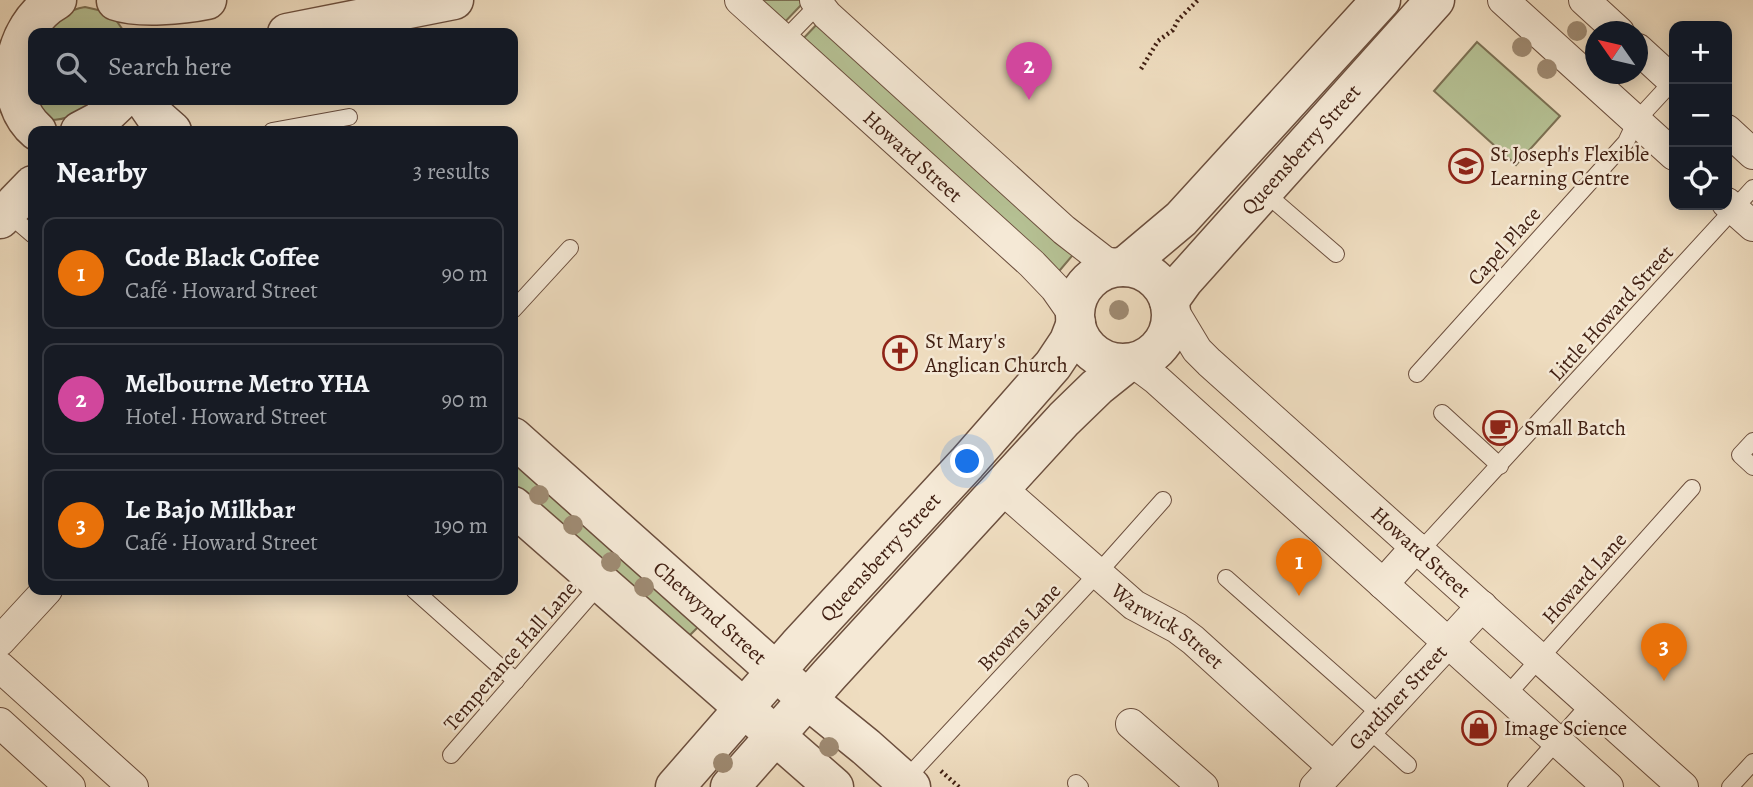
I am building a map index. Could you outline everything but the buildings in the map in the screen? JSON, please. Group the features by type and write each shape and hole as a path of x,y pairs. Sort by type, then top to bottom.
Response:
{"street":[{"path":"115,0 125,4 167,5 207,0"},
{"path":"115,0 134,20 137,28"},
{"path":"312,28 454,0"},
{"name":"Howard Street","path":"740,0 1032,264 1055,288 1076,321"},
{"name":"Queensberry Street","path":"1122,267 1176,224 1381,0"},
{"name":"Queensberry Street","path":"1169,303 1184,280 1435,0"},
{"path":"1503,0 1669,151"},
{"path":"1584,0 1607,21"},
{"path":"816,3 1064,230 1104,261 1148,274 1161,286 1169,303 1170,322 1165,338 1148,356 1130,362 1107,360 1090,349 1083,342 1076,321 1077,303 1088,284 1099,274 1122,267"},
{"path":"17,129 5,93 4,68 16,38 44,7"},
{"path":"1648,59 1669,78"},
{"path":"1322,66 1353,93"},
{"path":"93,126 116,105"},
{"path":"148,105 167,126"},
{"path":"1732,135 1753,155"},
{"path":"1233,164 1264,192"},
{"path":"10,218 28,192"},
{"name":"Howard Street","path":"1169,303 1197,350 1209,362 1683,787"},
{"name":"Queensberry Street","path":"675,787 1060,356 1076,321"},
{"path":"1130,362 1157,380 1608,787"},
{"name":"Queensberry Street","path":"730,787 1076,408 1130,362"},
{"name":"Chetwynd Street","path":"518,441 808,700 908,784"},
{"path":"967,463 1000,489"},
{"name":"Warwick Street","path":"1000,489 1142,611 1177,628 1193,640 1324,777"},
{"path":"518,510 833,786 866,747"},
{"path":"1383,584 1418,549"},
{"path":"0,641 42,595"},
{"name":"Gardiner Street","path":"1324,777 1482,606"},
{"path":"686,659 720,622"},
{"path":"0,667 133,787"},
{"path":"0,723 70,787"},
{"path":"1131,724 1203,787"}],"lane":[{"path":"784,40 816,3"},
{"name":"Capel Place","path":"1417,374 1626,142 1636,121 1671,84"},
{"path":"300,126 349,117"},
{"path":"1264,192 1336,254"},
{"name":"Little Howard Street","path":"1418,549 1500,466 1742,206"},
{"path":"518,305 570,248"},
{"path":"1442,413 1500,466"},
{"path":"1753,441 1740,455 1753,467"},
{"name":"Howard Lane","path":"1507,695 1692,488"},
{"name":"Browns Lane","path":"908,784 1163,500"},
{"path":"1226,578 1374,722 1408,765"},
{"name":"Temperance Hall Lane","path":"451,755 600,584"},
{"path":"420,595 516,681"},
{"path":"1516,787 1590,704"},
{"path":"1730,787 1753,762"}],"path":[{"path":"1141,69 1158,41 1173,30 1178,20 1198,0"}],"green space":[{"path":"750,0 803,0 803,3 782,25"},
{"path":"78,8 111,13 122,28 46,28"},
{"path":"821,20 1077,250 1055,276 799,43"},
{"path":"1477,42 1560,116 1516,165 1434,91"},
{"path":"37,105 93,105 71,116 49,120"},
{"path":"518,457 702,623 683,642 518,493"}],"place":[{"name":"Melbourne Metro YHA","path":"1029,100"},
{"name":"St Joseph's Flexible Learning Centre","path":"1466,166"},
{"name":"St Mary's Anglican Church","path":"900,353"},
{"name":"Small Batch","path":"1500,428"},
{"name":"Code Black Coffee","path":"1299,596"},
{"name":"Le Bajo Milkbar","path":"1664,681"},
{"name":"Image Science","path":"1479,728"}]}
